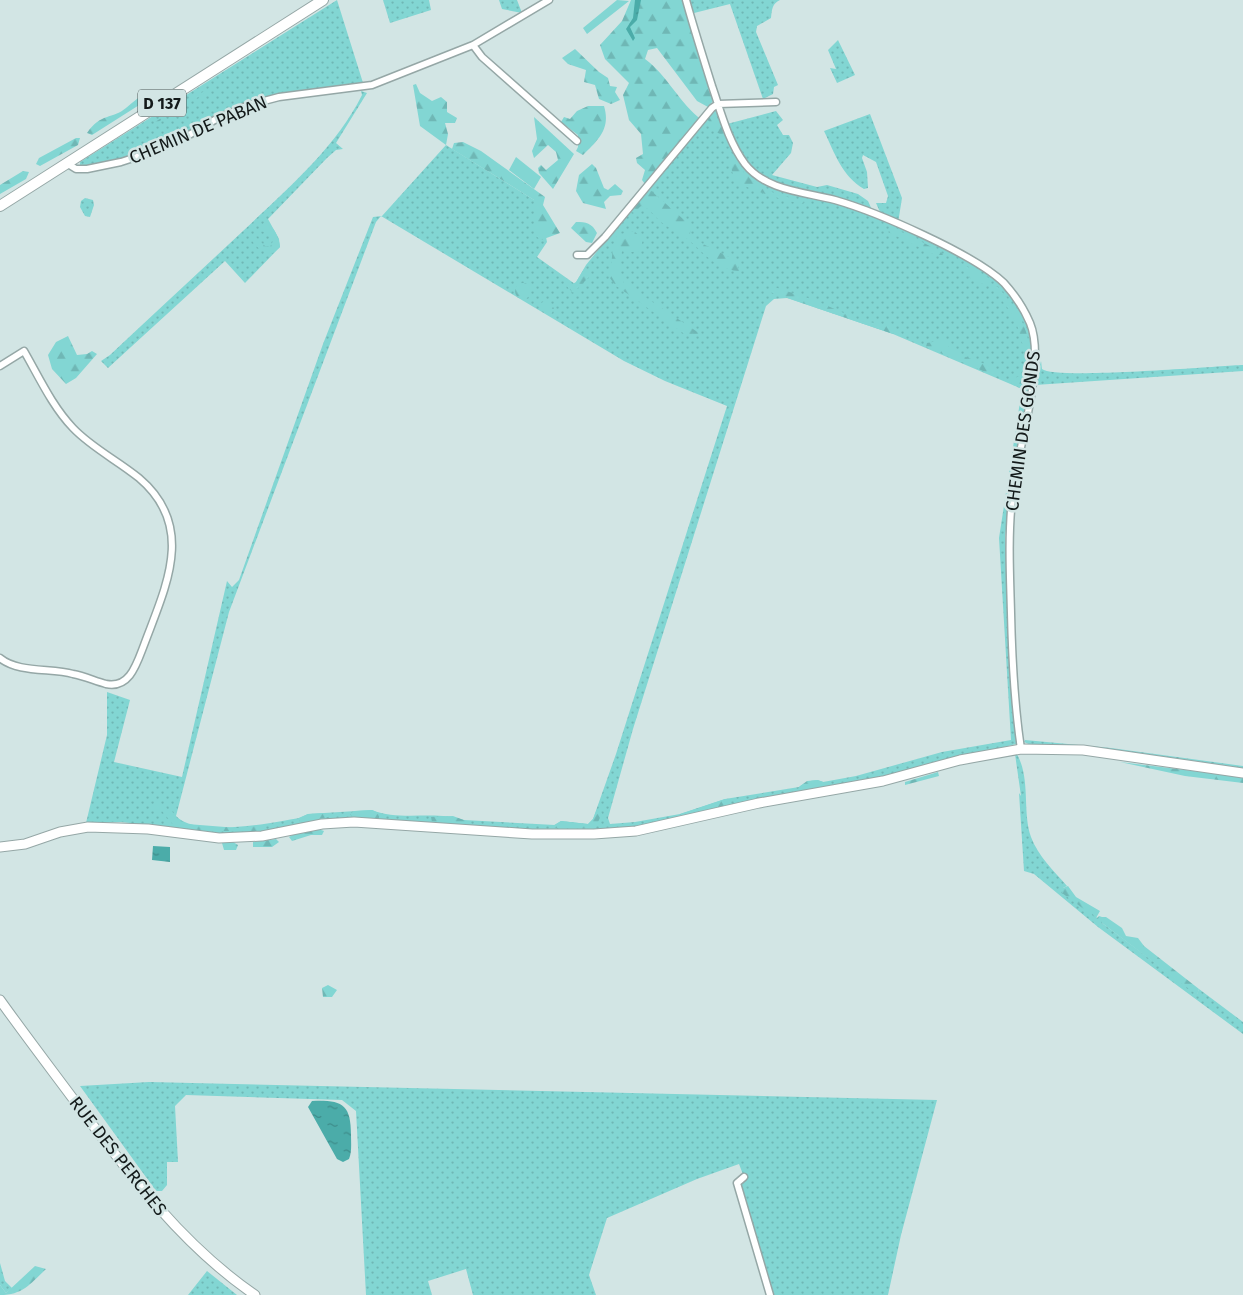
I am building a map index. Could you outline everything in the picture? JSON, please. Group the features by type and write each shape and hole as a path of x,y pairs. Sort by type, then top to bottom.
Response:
{"main road":[{"name":"D 137","path":"0,206 323,0"},
{"path":"0,847 25,844 60,832 88,827 122,827 236,838 262,836 322,824 354,822 532,834 594,834 636,831 759,803 883,781 960,760 1021,749 1083,750 1243,773"},
{"name":"RUE DES PERCHES","path":"0,1000 122,1165 156,1206 210,1261 255,1295"}],"street":[{"name":"CHEMIN DE PABAN","path":"68,164 76,169 87,169 121,162 155,151 189,135 218,118 249,105 279,97 372,85 473,45 549,0"},
{"name":"CHEMIN DES GONDS","path":"686,0 728,132 745,164 761,179 797,192 836,200 935,241 986,269 1004,284 1025,311 1031,325 1036,355 1012,498 1009,551 1014,703 1021,749"},
{"path":"473,45 482,57 577,141"},
{"path":"577,255 587,255 605,237 712,108 718,104 776,102"},
{"path":"0,366 24,351 58,410 73,428 90,443 138,478 156,497 168,521 173,555 170,575 163,596 136,667 128,678 117,684 107,684 72,673 17,666 0,658"},
{"path":"744,1177 737,1183 770,1295"}],"green space":[{"path":"337,0 364,86 279,97 249,105 159,147 121,161 82,167 80,165 80,162"},
{"path":"383,0 429,0 431,10 390,23"},
{"path":"499,0 517,0 522,13 502,9"},
{"path":"617,0 629,1 587,34 583,28"},
{"path":"631,0 684,0 713,101 708,107 697,101 657,48 648,50 645,59 702,120 648,188 642,180 645,170 637,163 636,158 643,154 641,134 629,120 623,95 629,83 605,59 600,45 622,21"},
{"path":"686,0 780,0 773,7 771,18 757,26 756,32 778,85 774,87 773,94 763,99 730,4 690,14"},
{"path":"838,40 855,75 837,83 830,68 836,69 828,50"},
{"path":"575,49 608,78 610,86 617,87 615,92 620,100 611,104 599,99 595,85 584,82 586,70 568,64 562,58"},
{"path":"416,84 420,93 432,101 441,97 447,102 447,112 457,118 455,123 445,123 448,134 446,145 420,126 413,85"},
{"path":"214,85 216,86 158,122 155,122"},
{"path":"148,91 154,91 155,95 92,135 87,133 97,122 121,111"},
{"path":"361,91 367,93 336,143 343,149 336,150 327,158 268,219 279,239 280,247 245,283 225,261 108,368 101,361 110,355 276,200 324,151 351,115 362,95"},
{"path":"718,104 729,140 746,163 727,124 776,111 783,120 777,125 783,135 789,135 793,143 791,153 772,175 817,187 827,185 858,194 868,201 873,212 970,260 992,275 1011,294 1026,315 1036,345 1030,393 1027,391 1005,536 1016,744 891,775 646,826 573,831 536,831 351,818 329,819 258,832 227,834 121,822 86,823 107,735 107,692 130,700 114,762 182,777 227,581 232,587 239,580 323,344 373,217 381,216 382,216 446,145 539,203 547,242 537,257 575,284 586,265 712,108","holes":["793,191 836,200 872,215","381,216 624,361 665,381 727,406 616,754 593,819 588,824 561,821 555,825 464,820 441,816 406,816 372,810 308,814 299,818 271,823 217,828 186,823 176,816 229,612 376,222","787,298 893,334 1022,389 999,538 1011,740 942,752 856,776 823,782 807,782 799,787 725,799 680,814 635,822 610,824 608,818 633,729 766,306 774,299"]},
{"path":"588,106 604,106 606,121 602,134 583,155 576,151 578,135 561,122 564,117 570,119 577,111"},
{"path":"713,109 723,130 722,135 716,132 706,117"},
{"path":"870,114 902,198 898,223 880,212 876,203 886,203 888,196 876,162 863,155 868,188 864,189 856,184 845,171 824,131"},
{"path":"534,117 574,154 553,189 539,173 538,168 541,165 546,170 558,160 556,152 548,145 534,158 532,151 537,139"},
{"path":"76,138 80,138 78,145 40,166 36,164 39,158"},
{"path":"463,142 481,151 545,197 543,205 560,233 541,240 536,236 534,200 452,149 454,143"},
{"path":"516,157 541,177 534,189 509,170"},
{"path":"732,158 749,178 764,189 806,202 802,204 776,197 739,183 732,172 729,160"},
{"path":"592,164 596,168 604,188 608,190 615,184 623,191 621,195 610,196 604,202 606,209 583,203 576,191 579,175"},
{"path":"23,171 29,172 26,179 0,194 0,185"},
{"path":"648,188 691,226 690,234 703,244 737,261 739,271 730,270 716,263 685,237 668,227 647,208 641,206 633,213 631,209"},
{"path":"85,198 93,200 94,205 90,217 85,216 80,207 81,201"},
{"path":"265,222 276,232 278,239 280,247 273,253 265,252 258,248 249,235 253,234 265,246 270,247 274,239 270,234 261,231 260,227"},
{"path":"576,222 583,222 593,227 597,233 592,243 586,242 571,228"},
{"path":"893,229 907,234 941,252 943,255 935,255 888,232"},
{"path":"634,231 643,239 640,251 631,252 623,248 620,266 624,283 699,333 695,337 686,335 615,285 610,278 613,246 617,235"},
{"path":"960,263 989,278 990,284 985,285 970,278 957,264"},
{"path":"584,269 589,272 589,277 573,293 564,283 571,285 576,282"},
{"path":"523,283 529,285 531,291 529,297 523,299 517,297 515,291 517,285"},
{"path":"774,287 814,300 862,321 889,325 895,331 893,334 770,292"},
{"path":"994,287 998,287 1008,299 1026,331 1029,342 1030,368 1028,383 1023,388 1013,385 1009,380 1020,376 1026,367 1020,335 1011,313"},
{"path":"544,301 554,308 552,313 547,312 539,305"},
{"path":"68,336 77,355 87,354 92,351 97,354 76,378 66,384 52,369 48,355 56,342"},
{"path":"943,340 955,352 984,364 997,373 995,376 926,347 927,343"},
{"path":"1041,361 1042,369 1053,372 1137,372 1243,365 1243,371 1035,385"},
{"path":"1025,740 1111,748 1243,766 1243,770 1105,749 1031,745 1024,742"},
{"path":"1015,754 1017,754 1024,774 1028,827 1031,837 1042,857 1067,886 1063,888 1097,918 1099,916 1102,917 1102,923 1197,994 1199,989 1243,1022 1243,1034 1098,927 1034,874 1024,871 1019,793 1021,796"},
{"path":"1120,762 1243,777 1243,783 1185,776"},
{"path":"938,772 939,776 905,785 905,782"},
{"path":"818,780 826,783 822,787 802,790 799,787 807,781"},
{"path":"725,799 730,800 729,804 683,818 680,814"},
{"path":"155,802 171,810 177,818 187,824 238,828 262,825 264,828 259,831 206,831 175,827 162,811 152,809"},
{"path":"597,809 602,813 595,829 549,828 561,821 588,824 593,819"},
{"path":"372,810 381,814 378,819 352,817 350,814 354,811"},
{"path":"308,814 331,814 328,817 299,823 299,818"},
{"path":"453,816 469,822 465,825 432,822 431,817"},
{"path":"318,829 324,831 322,835 311,835 292,841 289,837 296,833"},
{"path":"276,839 279,842 272,847 253,847 253,842"},
{"path":"233,842 238,845 236,850 224,850 222,843"},
{"path":"1068,886 1076,897 1100,911 1096,918 1062,893 1063,888"},
{"path":"1102,917 1106,917 1122,928 1126,936 1138,938 1144,946 1199,989 1197,995 1102,923"},
{"path":"328,985 337,990 332,997 323,997 322,988"},
{"path":"149,1082 937,1100 901,1235 888,1295 770,1295 737,1183 744,1177 739,1164 697,1179 607,1218 589,1275 596,1295 473,1295 466,1269 428,1281 432,1295 366,1295 356,1111 342,1100 186,1095 175,1106 178,1162 167,1162 167,1185 162,1191 156,1191 80,1086"},
{"path":"0,1263 5,1281 12,1288 6,1293 0,1285"},
{"path":"35,1266 46,1269 26,1288 15,1293 0,1295 0,1285 6,1293"},
{"path":"207,1271 237,1295 188,1295"}],"water":[{"path":"635,0 641,0 637,20 630,27 635,38 633,41 626,29 633,18"},
{"path":"153,846 170,847 170,862 152,860"},
{"path":"312,1101 338,1103 347,1110 351,1125 351,1153 349,1159 343,1162 337,1159 308,1107"}]}
